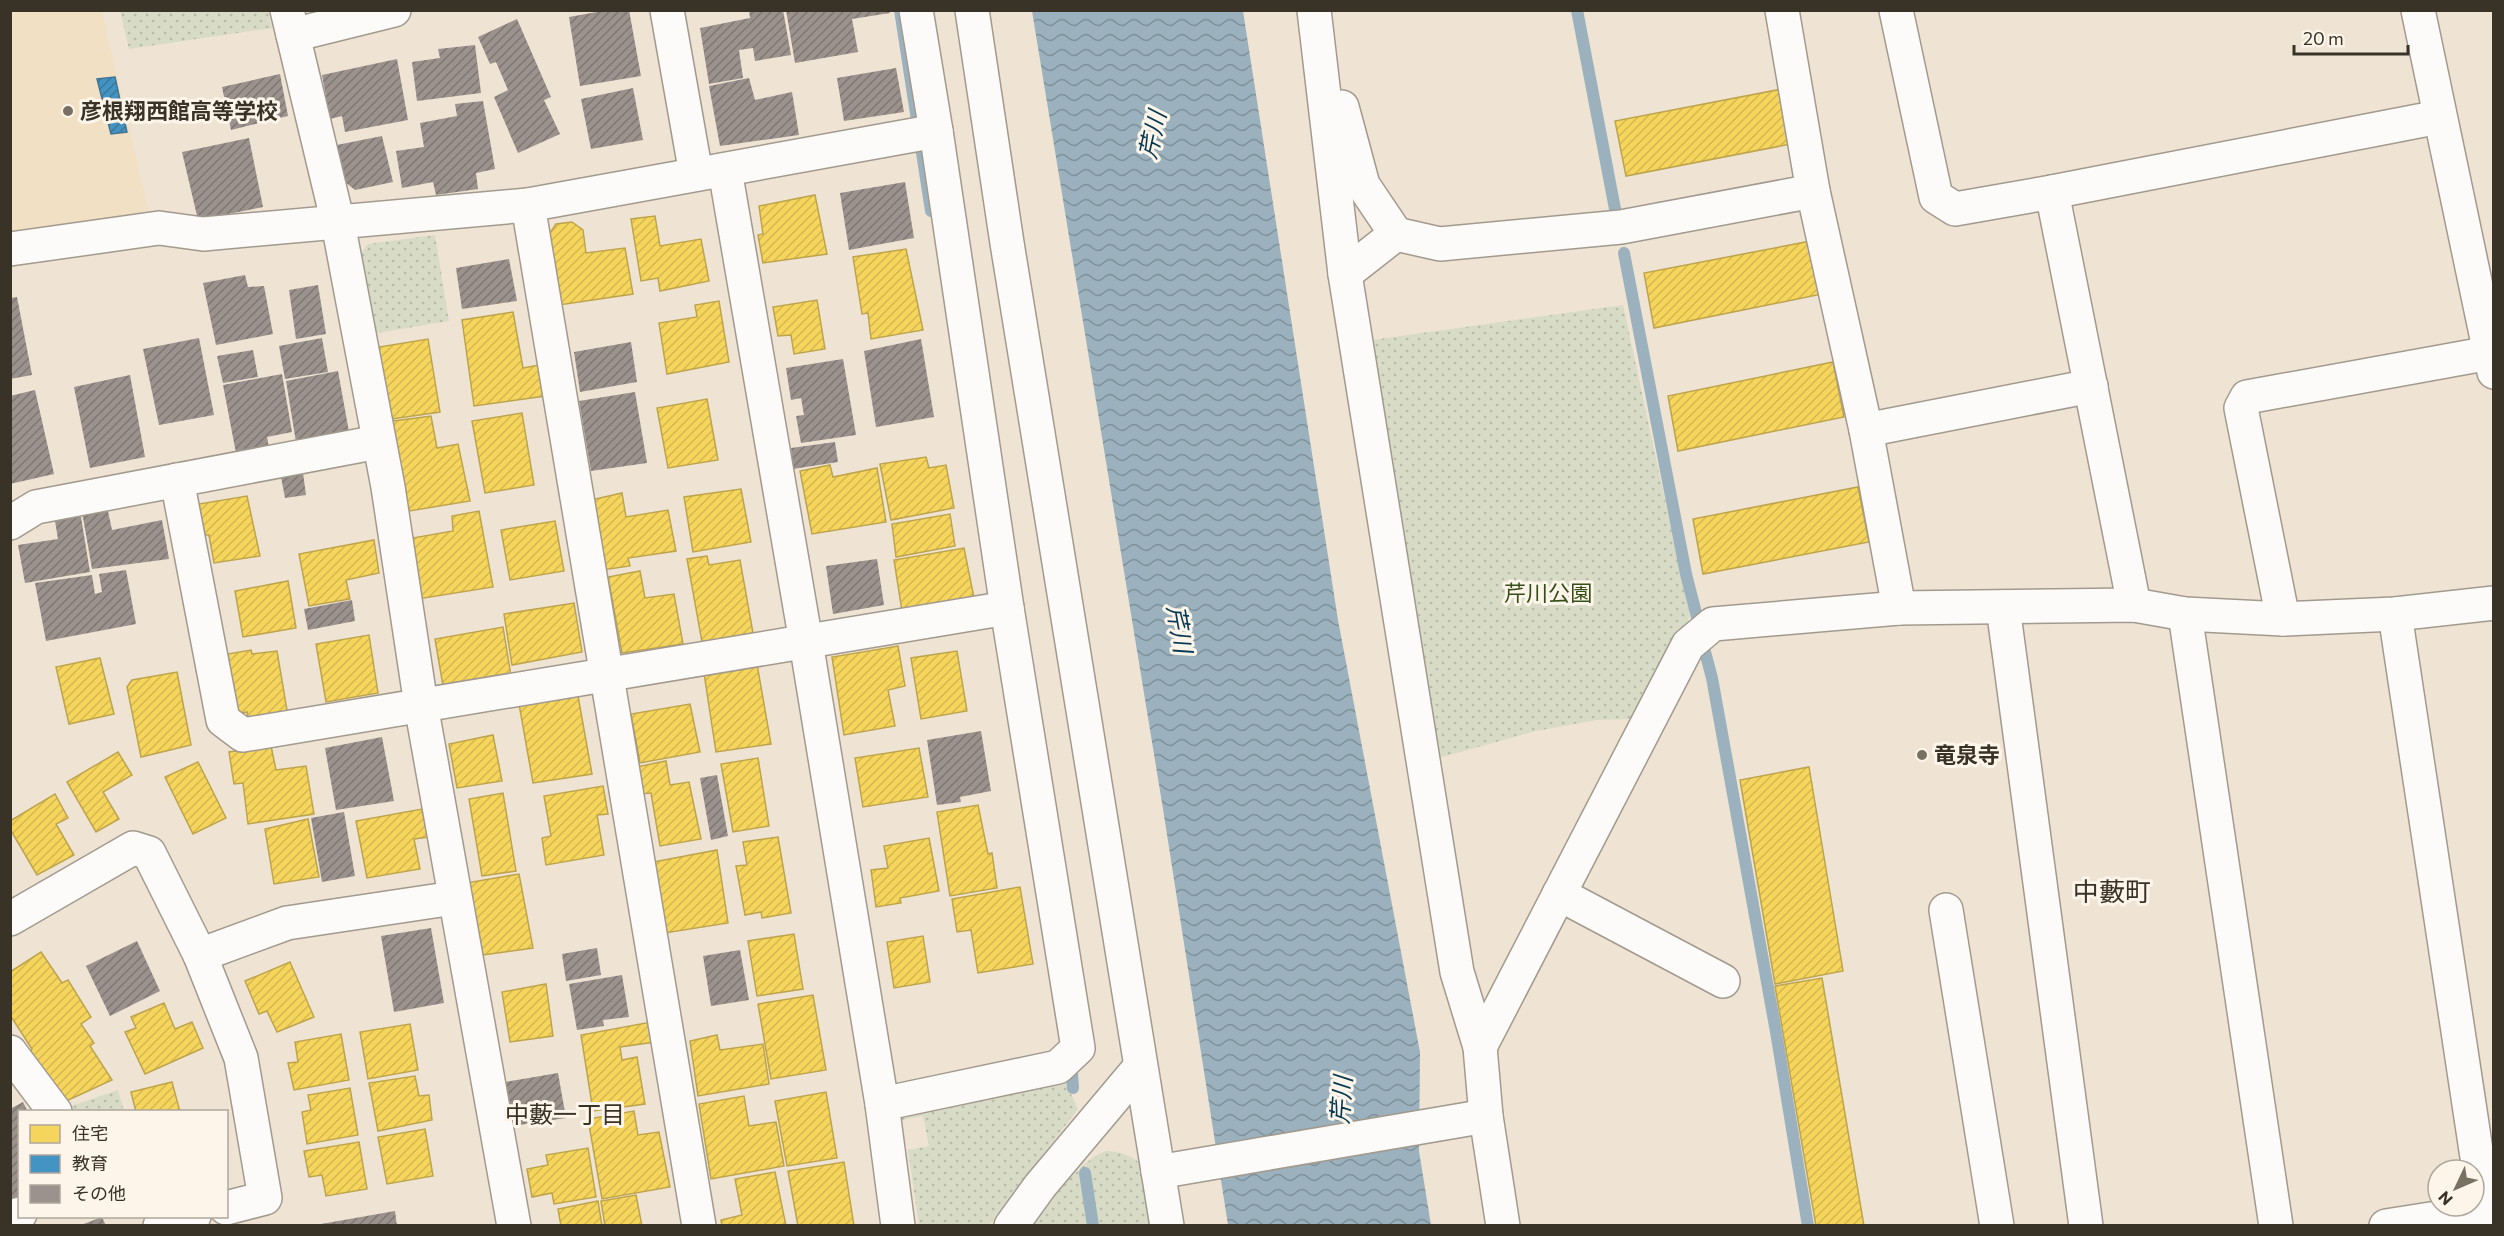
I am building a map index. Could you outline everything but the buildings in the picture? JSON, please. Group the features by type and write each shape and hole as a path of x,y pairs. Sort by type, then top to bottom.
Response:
{"street":[{"path":"394,10 290,23 338,223 388,487 421,705 514,1226"},
{"path":"667,10 710,172 806,642 882,1104 898,1226"},
{"path":"882,1104 1058,1067 1078,1048 998,609 924,134 916,10"},
{"path":"972,10 1009,255 1140,1067 1171,1169 1167,1226"},
{"path":"1315,10 1363,185 1396,234 1440,244 1621,227 1814,191"},
{"path":"1315,10 1345,274 1457,972 1480,1047 1477,1118 1503,1226"},
{"path":"1782,10 1814,191 1866,430 1899,608"},
{"path":"1896,10 1936,196 1955,209 2439,117"},
{"path":"2283,619 2241,408 2247,397 2492,362 2418,10"},
{"path":"10,249 159,228 203,234 528,205 924,134"},
{"path":"2052,192 2134,605"},
{"path":"528,205 607,675 638,897 699,1226"},
{"path":"1345,274 1396,234"},
{"path":"1866,430 2091,386"},
{"path":"10,523 36,507 378,442"},
{"path":"177,480 223,720 243,735 998,609"},
{"path":"1480,1047 1688,645 1713,624 1899,608 2134,605 2185,614 2283,619 2395,614 2493,603"},
{"path":"2003,607 2086,1226"},
{"path":"2185,614 2276,1226"},
{"path":"2386,1226 2489,1209 2395,614"},
{"path":"10,919 133,848 149,853 170,876 241,1058 265,1198 228,1207"},
{"path":"1559,894 1723,981"},
{"path":"200,955 287,923 454,898"},
{"path":"1947,910 1996,1226"},
{"path":"10,1052 21,1085 52,1110"},
{"path":"1011,1226 1040,1186 1140,1067"},
{"path":"1171,1169 1477,1118"},
{"path":"160,1226 187,1218"}],"shaded area":[{"name":"彦根翔西館高等学校","path":"10,11 102,11 149,212 142,223 11,238"}],"green space":[{"path":"120,11 268,11 272,28 129,49"},
{"path":"435,235 449,321 371,334 358,258 368,244"},
{"name":"芹川公園","path":"1623,305 1690,616 1638,719 1597,720 1536,731 1439,758 1372,340"},
{"path":"1065,1081 1078,1109 989,1225 919,1225 908,1150 929,1146 923,1116 902,1120 902,1115"},
{"path":"118,1090 124,1110 66,1110 65,1108"},
{"path":"1106,1151 1124,1154 1140,1163 1150,1225 1032,1226 1076,1172"}],"water":[{"name":"芹川","path":"1032,11 1243,11 1338,620 1420,1052 1419,1151 1431,1225 1228,1225 1163,809"}],"waterway":[{"path":"900,10 931,211"},
{"path":"1577,10 1615,209"},
{"path":"1624,253 1686,574 1698,621"},
{"path":"1704,648 1712,678 1776,1032 1808,1226"},
{"path":"1072,1073 1073,1088"},
{"path":"1085,1173 1093,1226"}],"place":[{"name":"彦根翔西館高等学校","path":"68,111"},
{"name":"竜泉寺","path":"1922,755"}],"district":[{"name":"中藪町","path":"2112,892"},
{"name":"中藪一丁目","path":"565,1115"}]}
